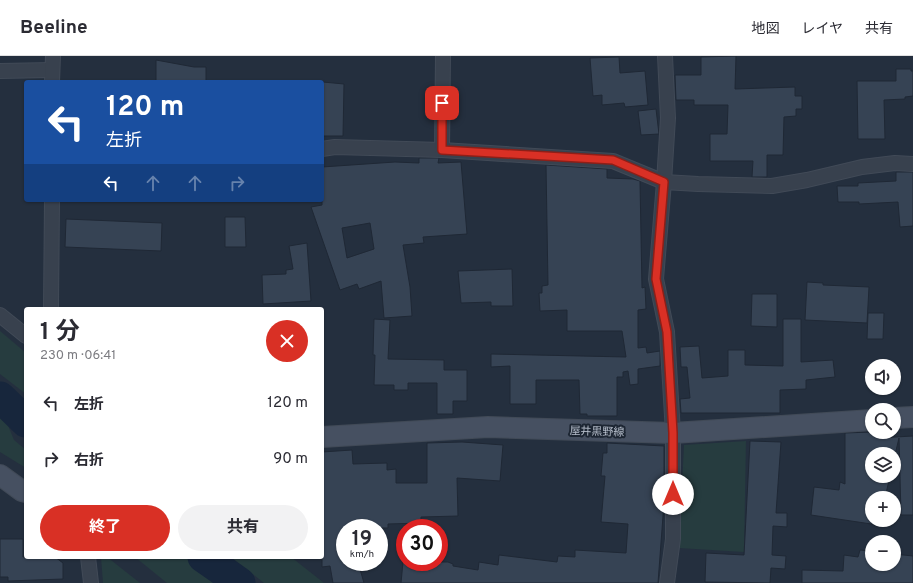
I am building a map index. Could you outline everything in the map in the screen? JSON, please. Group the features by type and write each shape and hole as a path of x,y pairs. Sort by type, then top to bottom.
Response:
{"main road":[{"path":"901,418 913,417"},
{"name":"屋井黒野線","path":"324,437 488,427 673,433 865,420"},
{"path":"0,475 24,492"}],"street":[{"path":"0,71 52,76 53,56"},
{"path":"442,150 443,56"},
{"path":"665,56 668,118 656,279 667,332 673,433 673,539 667,583"},
{"path":"324,149 335,147 442,150 613,160 664,182 772,186 808,180 862,167 895,163 913,164"},
{"path":"51,307 52,202"},
{"path":"0,315 24,334"},
{"path":"88,559 91,583"}],"green space":[{"path":"0,331 24,351 24,392 0,374"},
{"path":"0,406 14,440 24,448 24,467 0,452"},
{"path":"746,441 744,552 679,548 684,445"},
{"path":"101,559 110,559 140,583 103,583"},
{"path":"137,559 197,559 221,569 234,583 167,583"},
{"path":"234,559 294,559 324,583 264,583"}],"building":[{"path":"736,56 735,89 795,87 795,96 802,96 802,109 796,109 796,116 784,117 783,155 767,155 767,177 752,177 753,161 710,161 710,134 727,134 728,105 694,105 694,100 676,100 675,75 701,75 701,57"},
{"path":"619,57 620,73 645,71 648,105 625,107 624,103 602,105 602,95 593,96 590,58"},
{"path":"156,60 194,67 206,67 206,80 156,80"},
{"path":"896,69 911,69 911,71 913,71 913,96 905,97 905,99 884,100 885,139 858,139 857,81 896,81"},
{"path":"324,82 344,84 343,136 324,136"},
{"path":"656,109 659,134 641,135 638,111"},
{"path":"419,158 439,158 438,163 461,162 467,234 423,237 424,243 403,245 410,287 412,316 384,318 381,281 359,289 357,284 340,290 311,207 322,205 322,202 324,202 324,167 395,162 419,163","holes":["370,223 374,249 347,258 342,228"]},
{"path":"546,165 607,169 607,178 633,179 640,181 642,288 645,287 646,309 638,310 638,348 646,347 647,353 660,351 660,366 638,369 638,384 630,385 628,371 623,372 623,377 617,377 617,416 587,416 587,414 580,414 579,380 536,380 536,404 510,404 510,366 491,367 491,354 626,357 622,331 567,331 567,310 540,311 539,293 542,293 542,286 548,285"},
{"path":"896,172 913,172 913,226 900,227 898,202 859,204 859,202 838,202 837,186 858,186 858,183 896,181"},
{"path":"225,217 245,217 246,247 225,247"},
{"path":"66,219 162,223 161,251 65,247"},
{"path":"307,243 311,301 263,304 262,275 286,274 286,270 293,269 289,246"},
{"path":"512,269 513,306 491,306 491,302 461,303 458,271"},
{"path":"807,282 823,283 823,285 869,287 867,323 805,320"},
{"path":"752,294 777,294 777,327 751,326"},
{"path":"868,313 884,313 883,339 867,339"},
{"path":"374,319 390,320 388,359 444,360 444,370 467,370 467,401 453,401 453,414 437,414 437,383 408,383 408,390 394,390 394,385 374,385"},
{"path":"783,319 801,319 801,362 833,360 835,377 806,380 806,389 780,390 780,413 681,413 680,399 690,398 687,367 681,367 680,347 699,346 702,378 728,376 728,350 745,350 745,365 783,366"},
{"path":"865,432 865,439 899,439 897,447 865,447 865,483 888,483 887,491 865,491 865,523 811,515 814,487 839,490 840,482 845,484 845,433"},
{"path":"913,436 913,515 901,515 901,447 899,447 899,439 901,439 901,437"},
{"path":"750,441 781,442 776,513 787,513 787,527 773,526 772,555 786,556 785,569 771,568 770,583 705,582 706,553 744,555"},
{"path":"462,442 503,445 500,481 457,478 458,516 421,517 421,519 396,519 396,524 388,524 388,519 336,519 336,571 361,571 364,583 333,583 330,566 322,567 322,559 324,559 324,452 352,450 353,464 387,463 387,470 396,469 396,483 427,483 427,443"},
{"path":"607,443 664,446 662,498 664,498 664,503 658,583 401,583 402,571 448,571 448,562 453,564 453,566 478,570 479,562 498,565 499,555 557,562 558,556 575,557 575,550 626,553 628,524 601,522 605,476 601,476 603,453 607,453"},
{"path":"0,539 23,539 24,559 58,559 63,563 63,579 8,581 8,577 0,577"},
{"path":"860,550 865,550 865,571 901,571 901,555 913,556 913,583 802,583 802,570 843,571 844,555 858,557"}],"waterway":[{"path":"0,397 24,420"},
{"path":"206,559 240,583"}],"route":[{"path":"442,103 442,150 613,160 642,171 664,182 656,279 667,332 673,433 673,494"}]}
